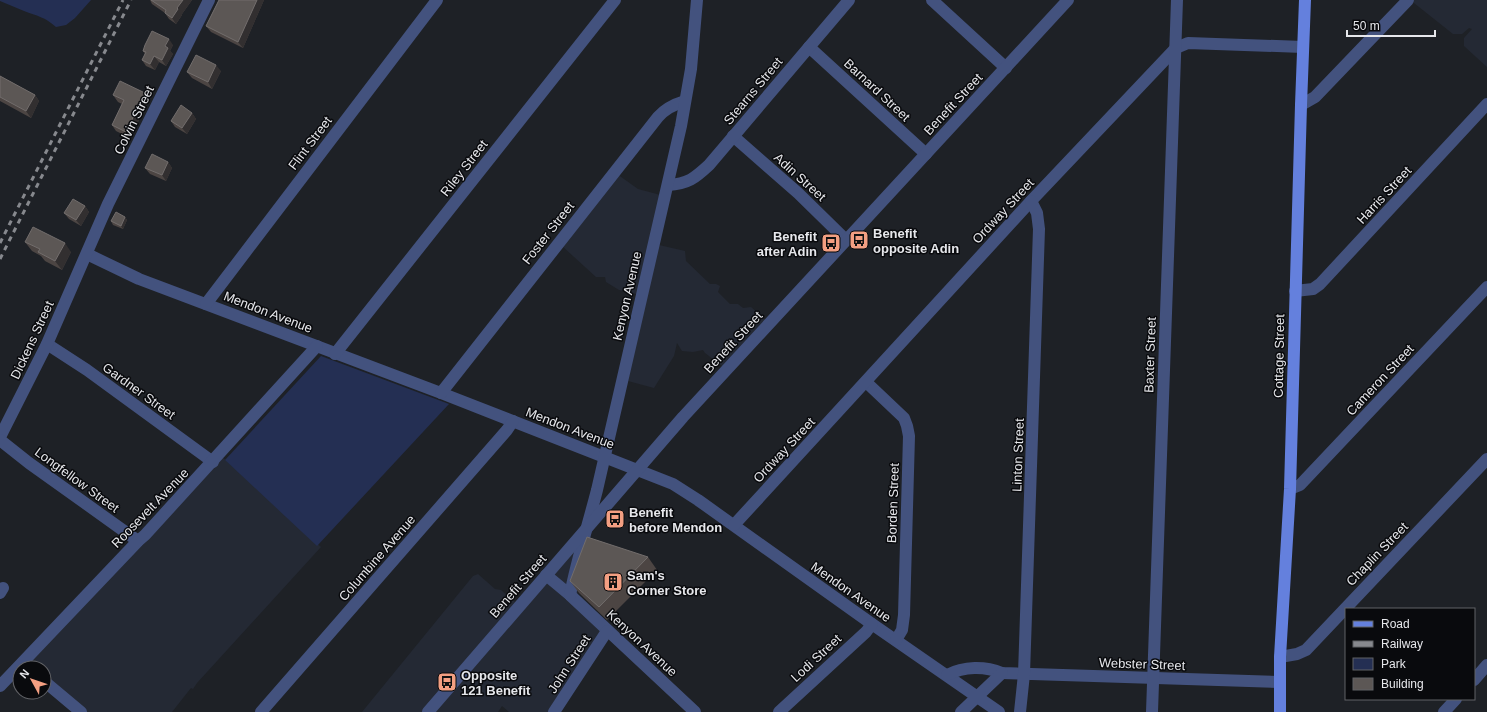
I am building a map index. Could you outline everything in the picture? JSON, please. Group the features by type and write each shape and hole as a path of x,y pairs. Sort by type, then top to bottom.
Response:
{"main road":[{"name":"Cottage Street","path":"1280,712 1280,657 1290,489 1301,105 1306,0"}],"street":[{"name":"Colvin Street","path":"87,254 108,204 209,0"},
{"name":"Flint Street","path":"206,304 437,0"},
{"name":"Riley Street","path":"335,354 615,0"},
{"name":"Kenyon Avenue","path":"570,595 578,557 588,527 668,185 685,101 697,0"},
{"name":"Stearns Street","path":"668,185 679,184 694,178 709,164 849,0"},
{"path":"932,0 1006,68"},
{"name":"Benefit Street","path":"428,712 588,527 636,469 688,411 1068,0"},
{"name":"Baxter Street","path":"1152,712 1177,0"},
{"path":"1301,105 1315,97 1408,0"},
{"path":"1176,48 1188,44 1303,47"},
{"name":"Barnard Street","path":"809,47 926,154"},
{"name":"Ordway Street","path":"734,525 1031,201 1176,48"},
{"name":"Foster Street","path":"441,393 661,112 685,101"},
{"name":"Harris Street","path":"1295,291 1313,289 1320,284 1487,104"},
{"name":"Adin Street","path":"733,136 798,193 846,240"},
{"name":"Linton Street","path":"1020,712 1024,674 1039,230 1037,213 1031,201"},
{"name":"Mendon Avenue","path":"87,254 139,279 441,393 673,484 734,525 872,624 999,712"},
{"name":"Dickens Street","path":"0,437 47,344 87,254"},
{"name":"Cameron Street","path":"1290,489 1300,485 1487,287"},
{"name":"Gardner Street","path":"47,344 87,370 213,462"},
{"name":"Roosevelt Avenue","path":"31,660 318,346"},
{"name":"Borden Street","path":"866,382 904,418 909,436 904,615 902,630 896,640"},
{"name":"Columbine Avenue","path":"261,712 502,436 513,421"},
{"name":"Longfellow Street","path":"0,440 29,463 138,541"},
{"name":"Chaplin Street","path":"1346,608 1487,459"},
{"name":"Kenyon Avenue","path":"546,575 570,595 695,712"},
{"name":"Chaplin Street","path":"1280,657 1297,654 1306,650 1345,609"},
{"name":"Lodi Street","path":"779,712 866,632 872,624"},
{"name":"John Street","path":"554,712 607,631"},
{"path":"1475,679 1487,665"},
{"name":"Webster Street","path":"947,675 957,669 976,668 993,669 1002,673 1280,682"},
{"path":"961,712 1002,673"},
{"name":"Roosevelt Avenue","path":"0,686 12,676"},
{"path":"52,688 81,712"},
{"path":"1444,712 1455,700"}],"shaded area":[{"path":"1414,0 1487,0 1487,67 1464,46 1464,38 1472,29 1469,28 1462,34 1453,34 1414,3"},
{"path":"617,174 638,189 668,197 659,245 685,251 686,261 710,284 720,286 718,292 730,304 738,304 743,308 751,307 770,324 730,372 703,350 693,352 682,351 677,343 674,356 654,388 628,381 644,296 619,290 606,282 605,277 596,277 562,246"},
{"path":"220,455 321,547 193,689 191,688 172,712 81,712 52,686 52,660 29,660"},
{"path":"586,535 577,579 578,599 608,632 560,712 509,712 502,706 498,712 362,712 473,576 478,574 495,589 501,590 521,607"}],"green space":[{"path":"0,0 91,0 75,18 66,25 56,27 44,19"},
{"path":"321,356 449,404 317,546 225,460"}],"building":[{"path":"151,0 183,0 172,18 165,13 166,10"},
{"path":"219,0 257,0 238,42 206,26"},
{"path":"152,31 169,39 165,46 168,48 162,60 154,56 150,64 142,60 146,52 143,51 145,45"},
{"path":"196,55 216,65 208,82 187,72"},
{"path":"0,76 35,95 26,111 0,97"},
{"path":"120,81 145,93 126,132 112,125 124,100 113,95"},
{"path":"181,105 192,113 182,128 171,121"},
{"path":"152,154 168,162 162,175 145,168"},
{"path":"73,199 85,206 76,220 64,213"},
{"path":"116,212 125,217 121,226 111,221"},
{"path":"33,227 65,243 55,261 38,252 40,249 25,242"},
{"name":"Sam's Corner Store","path":"587,537 648,557 599,607 570,581"}],"railway":[{"path":"0,243 123,0"},
{"path":"0,259 131,0"}],"place":[{"name":"Benefit opposite Adin","path":"859,240"},
{"name":"Benefit after Adin","path":"831,243"},
{"name":"Benefit before Mendon","path":"615,519"},
{"name":"Sam's Corner Store","path":"613,582"},
{"name":"Opposite 121 Benefit","path":"447,682"}]}
